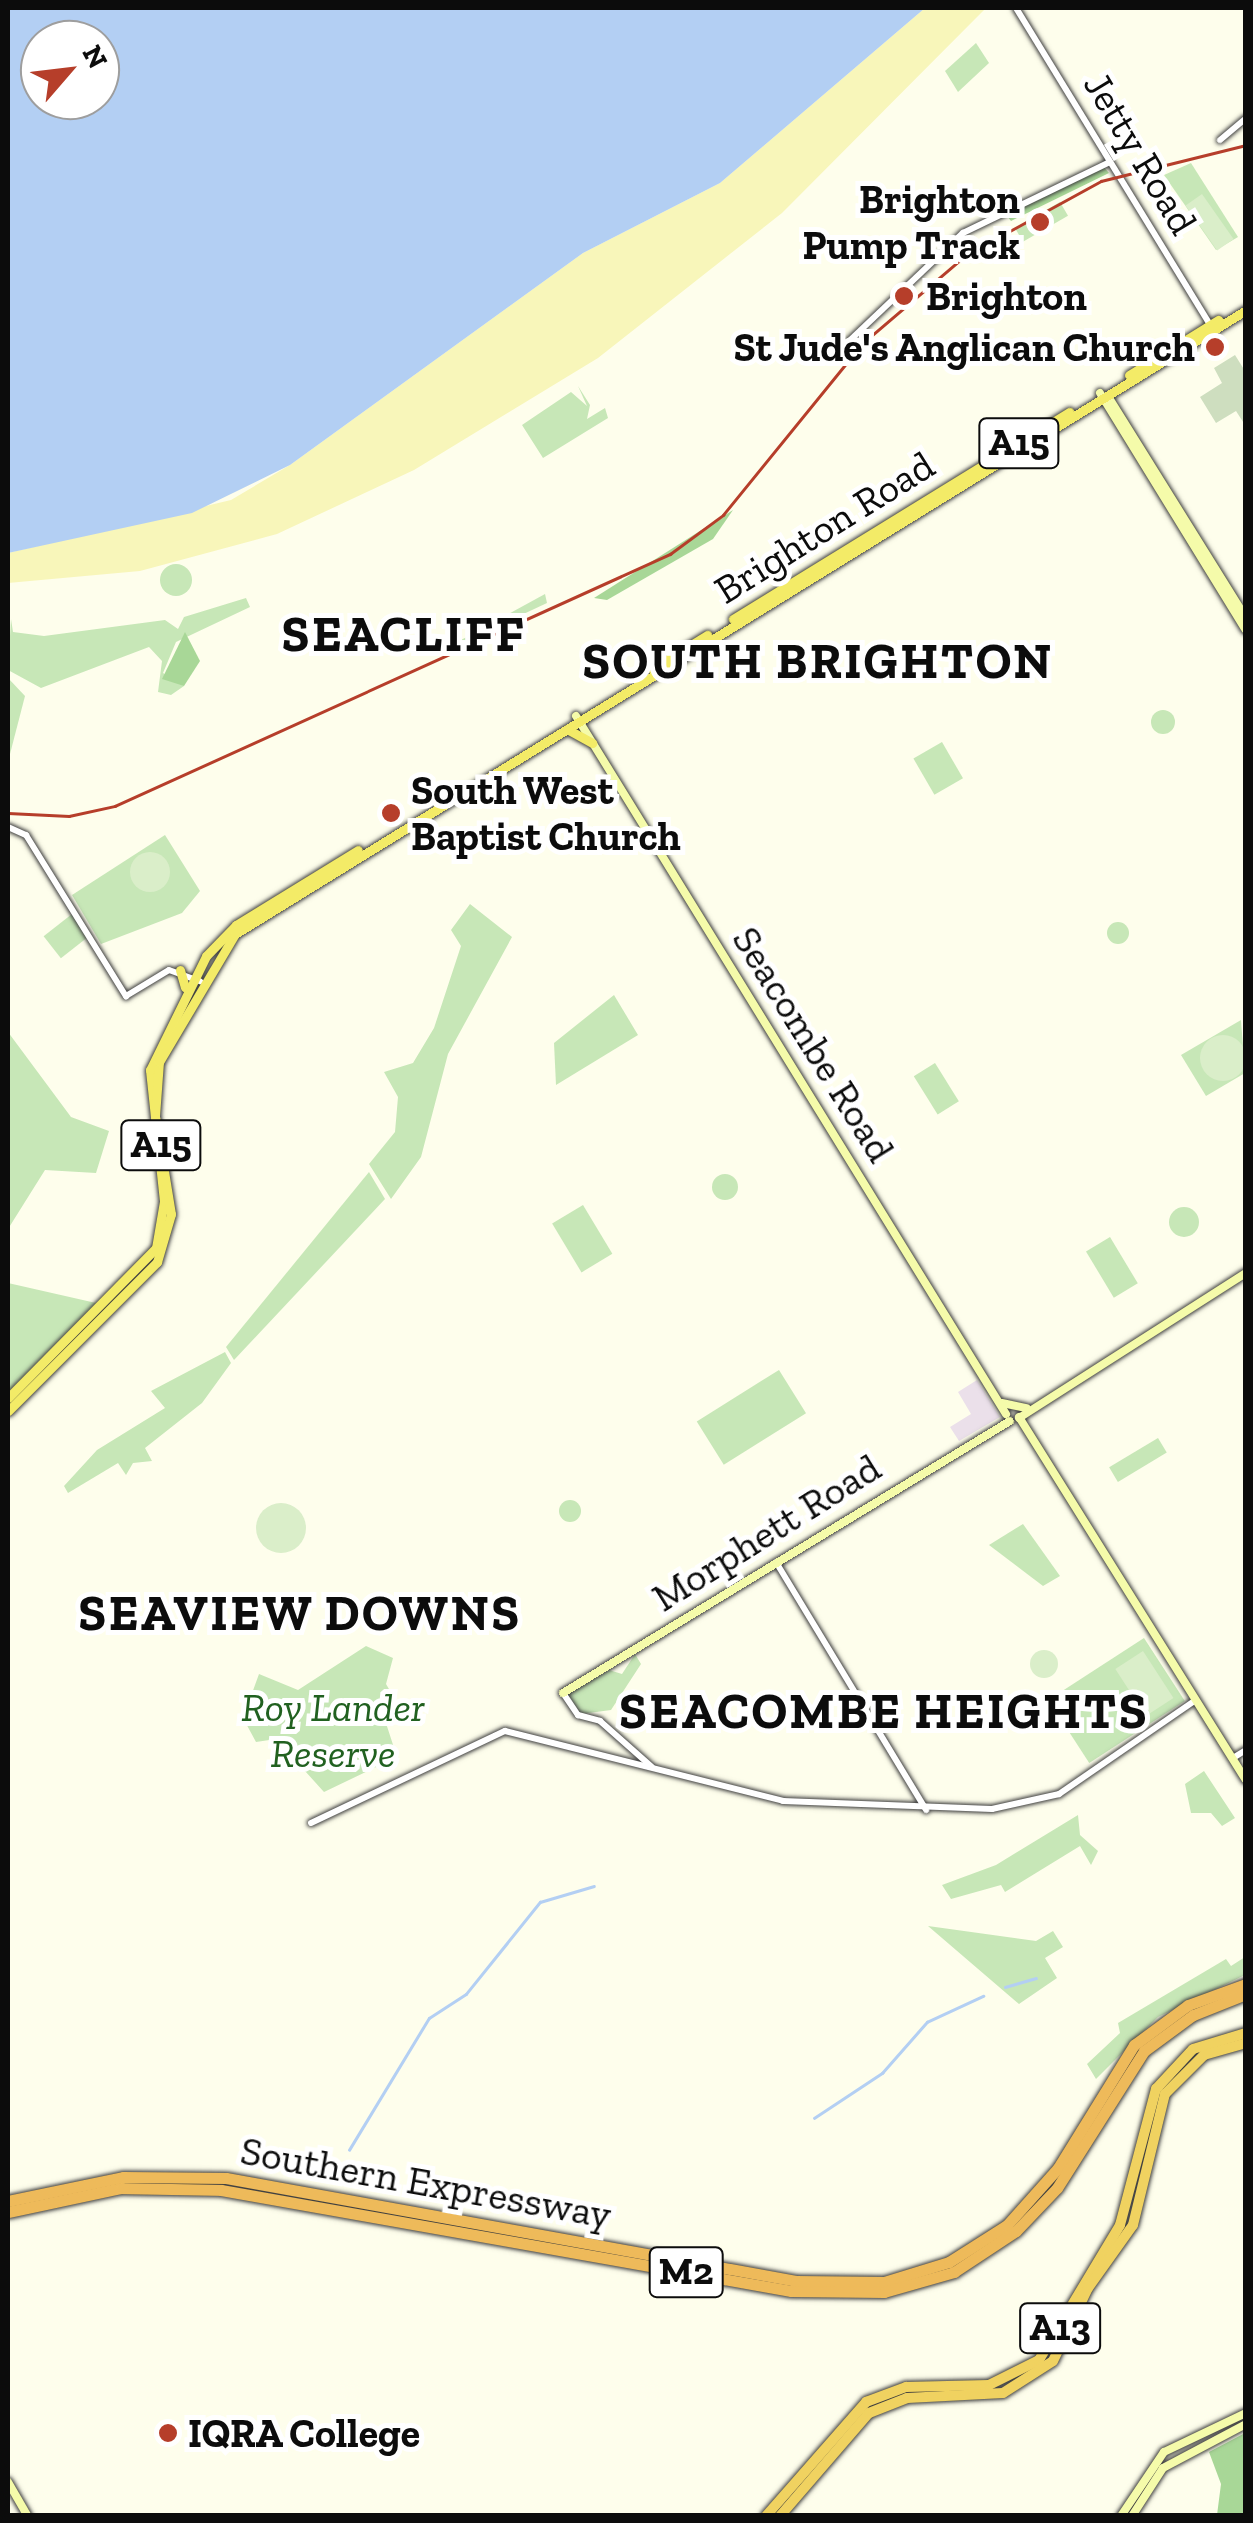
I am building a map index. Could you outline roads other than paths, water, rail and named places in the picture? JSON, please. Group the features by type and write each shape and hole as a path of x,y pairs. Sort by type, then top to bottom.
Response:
{"highway":[{"name":"Southern Expressway","path":"8,2198 66,2186 226,2178 796,2281 884,2282 949,2262 1007,2225 1058,2168 1134,2045 1188,2005 1246,1984"},
{"name":"Southern Expressway","path":"8,2215 55,2199 121,2188 221,2190 791,2291 884,2292 954,2272 1016,2232 1057,2188 1135,2060 1177,2024 1246,1994"},
{"name":"A13","path":"766,2516 866,2402 906,2387 989,2385 1039,2360 1120,2225 1156,2088 1193,2049 1246,2033"},
{"name":"A13","path":"780,2516 869,2413 908,2398 1003,2393 1053,2361 1088,2288 1133,2225 1166,2094 1204,2055 1246,2043"}],"main road":[{"name":"Brighton Road","path":"233,932 1246,307"},
{"name":"Brighton Road","path":"233,932 1103,397"},
{"path":"1103,397 1246,618"},
{"path":"1103,397 1246,630"},
{"name":"Seacombe Road","path":"579,722 1002,1402 1026,1429 1246,1780"},
{"path":"560,731 576,726 592,743"},
{"name":"A15","path":"8,1398 143,1268 160,1236 148,1104 149,1074 183,994 233,932"},
{"path":"183,994 181,971 197,976"},
{"name":"A15","path":"8,1410 150,1273 167,1238 156,1075 197,976"},
{"path":"148,1104 136,1092 149,1074"},
{"name":"Morphett Road","path":"563,1692 1246,1273"},
{"path":"91,1318 97,1295"},
{"path":"58,1350 74,1348"},
{"path":"1120,2516 1164,2452 1246,2413"},
{"path":"1132,2516 1163,2468 1246,2424"},
{"path":"8,2482 28,2516"}],"street":[{"name":"Jetty Road","path":"1016,8 1212,327"},
{"path":"1220,140 1246,118"},
{"path":"847,343 962,232 1111,162"},
{"path":"8,827 26,835 128,992 181,971"},
{"path":"776,1562 926,1810"},
{"path":"563,1692 578,1715 600,1721 653,1768"},
{"path":"311,1823 500,1732 783,1801 992,1810 1059,1794 1196,1700"},
{"path":"1232,1758 1246,1750"},
{"path":"634,1763 636,1752"}],"water":[{"path":"8,8 925,8 720,183 583,253 290,465 192,513 8,553"}],"waterway":[{"path":"349,2150 429,2018 466,1994 540,1902 594,1886"},
{"path":"1005,1987 1036,1978"},
{"path":"814,2118 882,2073 927,2022 983,1996"}],"railway":[{"path":"8,813 69,816 115,806 670,554 723,515 863,343 966,255 1101,181 1246,145"}],"place":[{"name":"Brighton Pump Track","path":"1040,222"},
{"name":"Brighton","path":"904,296"},
{"name":"St Jude's Anglican Church","path":"1215,347"},
{"name":"South West Baptist Church","path":"391,813"},
{"name":"IQRA College","path":"168,2433"}],"district":[{"name":"SEACLIFF","path":"404,635"},
{"name":"SOUTH BRIGHTON","path":"818,662"},
{"name":"SEAVIEW DOWNS","path":"300,1614"},
{"name":"SEACOMBE HEIGHTS","path":"884,1712"}],"park label":[{"name":"Roy Lander Reserve","path":"333,1730"}]}
